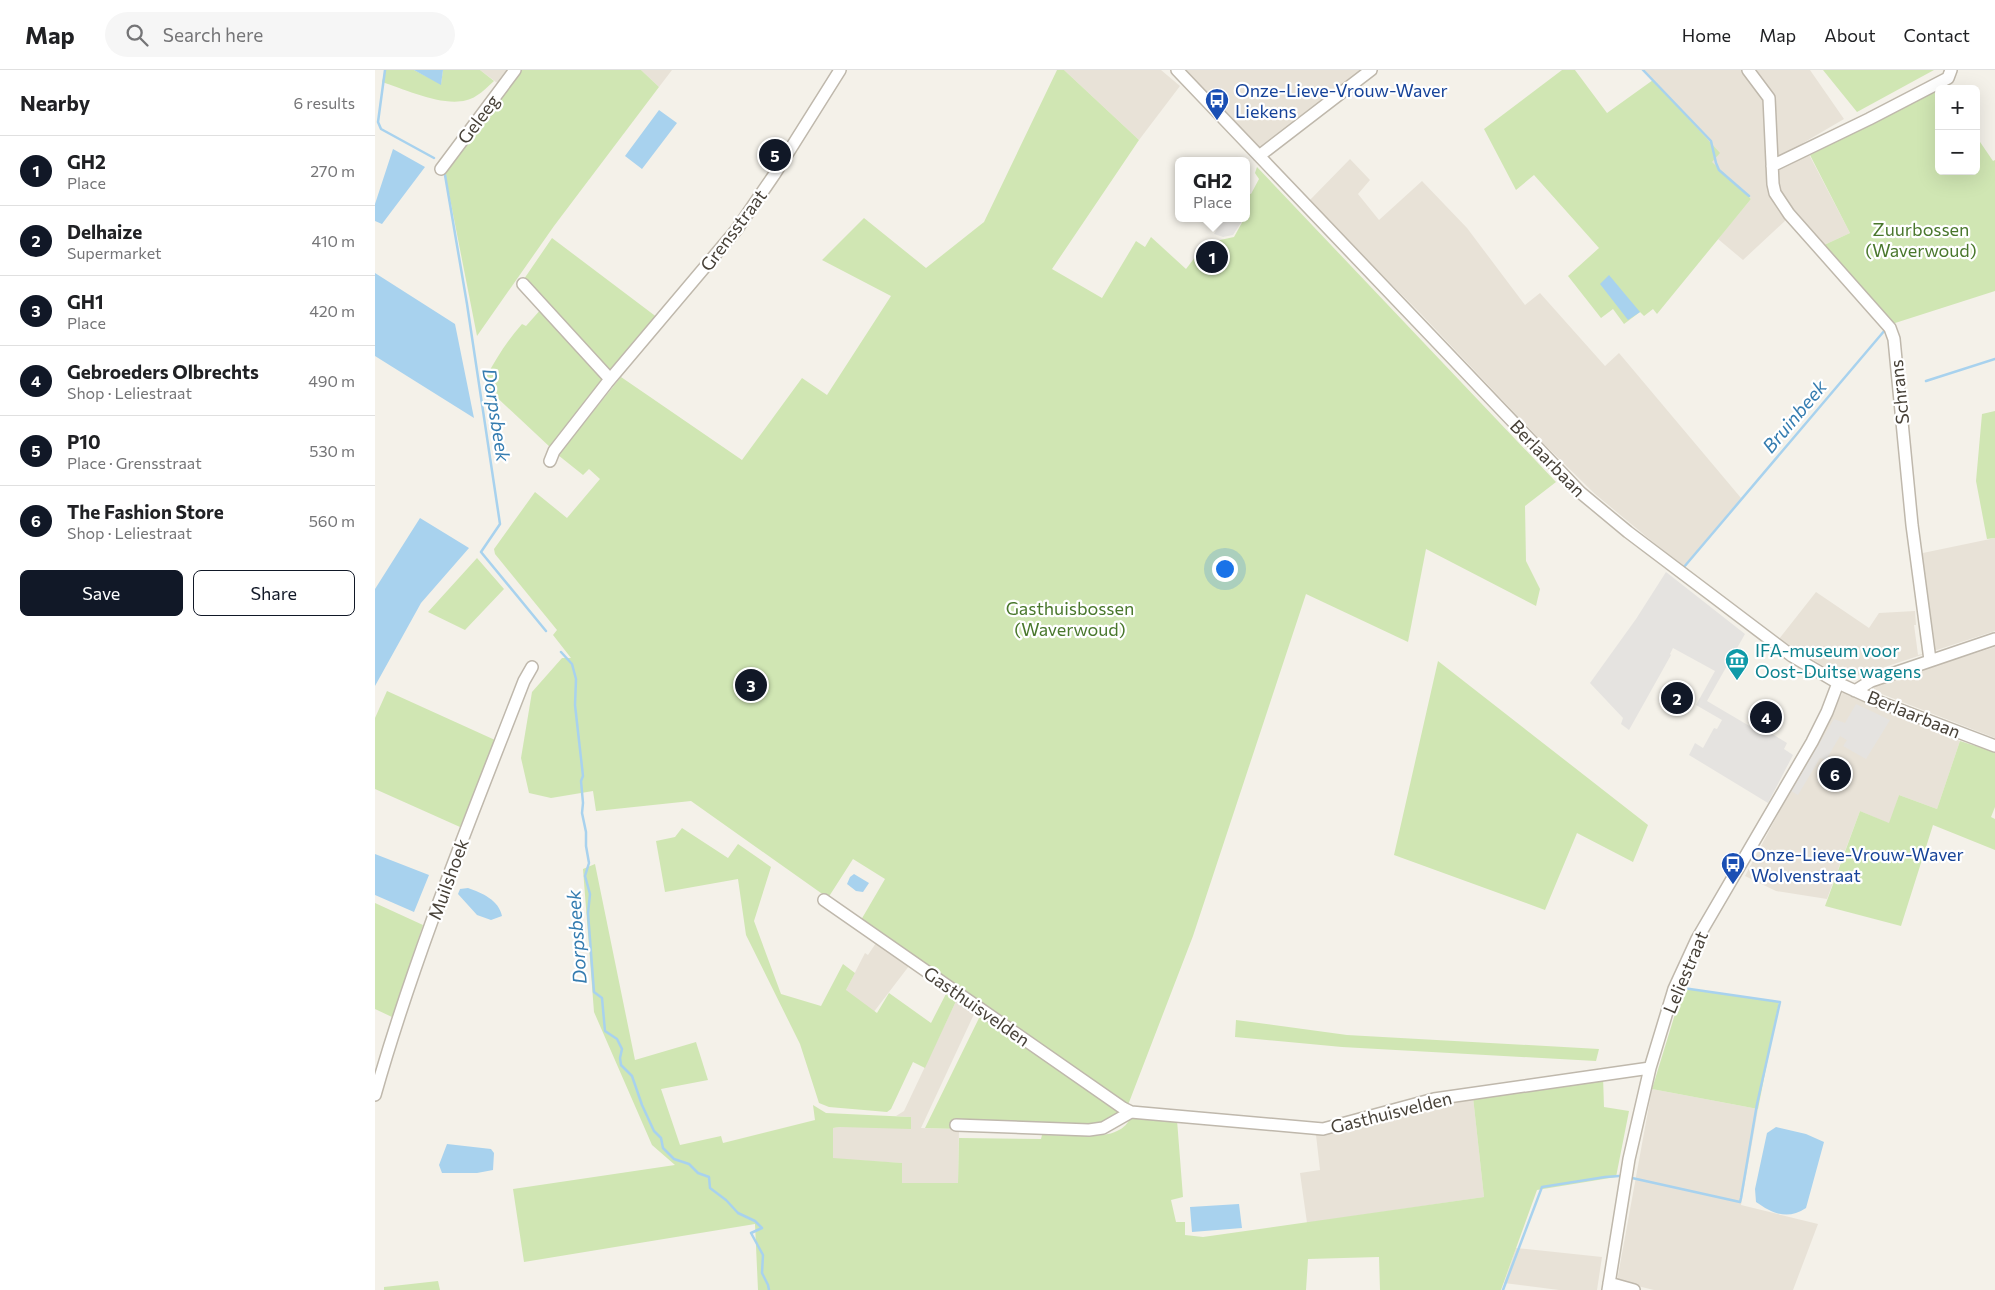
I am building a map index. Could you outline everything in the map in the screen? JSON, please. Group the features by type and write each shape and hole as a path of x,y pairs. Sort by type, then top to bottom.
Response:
{"street":[{"name":"Geleeg","path":"441,169 515,70"},
{"name":"Grensstraat","path":"549,461 554,451 610,379 737,230 840,70"},
{"name":"Berlaarbaan","path":"1177,70 1581,493 1628,532 1767,639 1838,683 1882,703 1995,746"},
{"path":"1259,156 1371,70"},
{"name":"Schrans","path":"1748,70 1769,98 1775,193 1789,214 1890,328 1894,339 1912,524 1930,660"},
{"path":"1772,166 1948,78 1951,70"},
{"path":"523,284 610,379"},
{"path":"1855,691 1871,680 1995,639"},
{"name":"Muilshoek","path":"375,1095 396,1021 430,927 524,681 532,667"},
{"name":"Leliestraat","path":"1609,1287 1629,1160 1650,1068 1674,989 1697,939 1812,742 1827,712 1838,683"},
{"name":"Gasthuisvelden","path":"824,900 1131,1112 1323,1129 1434,1099 1650,1068"},
{"path":"957,1125 1089,1130 1103,1128 1131,1112"},
{"path":"1609,1287 1634,1290"}],"shaded area":[{"path":"480,70 517,70 504,88"},
{"path":"641,70 672,70 659,87"},
{"path":"1064,70 1161,70 1180,86 1139,140"},
{"path":"1185,70 1362,70 1260,148"},
{"path":"1644,70 1810,70 1844,119 1803,143 1850,233 1822,246 1815,252 1787,219 1743,260 1718,239 1751,199 1711,162 1719,153"},
{"path":"1350,159 1370,180 1358,194 1379,220 1422,181 1467,228 1525,305 1540,293 1605,366 1619,353 1741,498 1683,567 1595,494 1544,444 1421,314 1309,201"},
{"path":"1222,222 1241,222 1233,235 1223,237 1214,234"},
{"path":"1995,538 1995,631 1934,651 1918,554"},
{"path":"1666,572 1745,634 1707,701 1763,734 1766,730 1787,743 1784,749 1793,755 1768,803 1689,755 1695,743 1703,748 1714,728 1717,729 1722,720 1696,705 1715,671 1673,648 1671,655 1629,730 1621,724 1623,718 1590,683 1636,619"},
{"path":"1816,592 1869,628 1879,613 1915,611 1916,625 1914,625 1918,655 1933,651 1851,678 1838,675 1779,639"},
{"path":"1995,647 1995,738 1874,691 1874,685"},
{"path":"1843,692 1960,741 1937,809 1899,795 1890,824 1860,811 1827,899 1776,891 1745,876"},
{"path":"1856,704 1890,720 1866,759 1843,746 1847,740 1840,736 1826,760 1820,758 1798,795 1791,791 1834,719 1845,723"},
{"path":"876,943 909,966 873,1013 845,992 865,953 868,955"},
{"path":"957,999 975,1012 921,1128 959,1129 958,1183 902,1183 902,1163 833,1159 833,1128 911,1117 896,1116 904,1111"},
{"path":"1652,1089 1758,1109 1741,1205 1818,1224 1793,1290 1654,1290 1617,1281"},
{"path":"1473,1097 1484,1197 1307,1223 1300,1173 1320,1170 1316,1135 1440,1100"},
{"path":"1516,1248 1602,1257 1597,1290 1559,1290 1504,1283"}],"green space":[{"path":"385,70 414,70 441,84 443,70 480,70 494,81 479,94 466,100 455,102 443,101 382,82"},
{"path":"518,70 641,70 659,87 554,226 477,336 444,168"},
{"name":"Gasthuisbossen (Waverwoud)","path":"1057,70 1064,70 1139,140 1052,269 1102,298 1136,241 1145,247 1151,237 1186,269 1206,243 1234,237 1242,222 1250,222 1250,194 1259,179 1255,173 1257,167 1556,482 1525,506 1526,561 1540,589 1536,606 1426,549 1408,642 1306,594 1193,936 1128,1105 861,920 885,879 853,859 828,898 691,801 596,811 593,791 551,798 529,793 521,758 532,692 562,658 571,658 553,635 557,630 495,554 494,549 535,492 567,518 600,479 589,469 583,475 558,455 621,377 742,460 802,378 827,395 891,296 822,260 864,218 926,268 984,222"},
{"path":"1562,70 1575,70 1607,113 1653,80 1720,153 1712,162 1751,199 1657,314 1653,309 1644,316 1640,312 1624,324 1613,309 1601,318 1568,276 1599,248 1534,175 1516,190 1484,129"},
{"path":"1823,70 1934,70 1857,112"},
{"name":"Zuurbossen (Waverwoud)","path":"1935,90 1935,175 1980,175 1980,142 1993,161 1995,160 1995,291 1892,324 1822,246 1850,233 1810,155"},
{"path":"552,238 658,318 608,373 524,279"},
{"path":"542,308 605,379 551,448 490,391 484,381 501,351 516,331 522,324 526,326"},
{"path":"1995,411 1995,538 1987,539 1976,481 1982,414"},
{"path":"477,558 504,589 465,630 428,612"},
{"path":"1438,661 1648,825 1633,862 1577,833 1545,910 1394,855"},
{"path":"387,691 495,740 460,827 375,789 375,718"},
{"path":"1960,741 1995,752 1995,807 1991,817 1995,819 1995,850 1933,825 1901,926 1825,906 1860,811 1889,823 1899,795 1937,809"},
{"path":"682,828 728,858 738,844 771,867 754,921 781,994 821,1006 843,964 855,973 846,990 877,1013 889,993 931,1023 949,988 957,999 925,1068 913,1062 891,1109 887,1112 829,1107 819,1103 800,1044 746,935 738,879 665,892 656,841 675,837"},
{"path":"595,864 635,1060 696,1042 708,1080 661,1089 680,1145 721,1136 723,1143 815,1120 813,1105 826,1113 911,1117 911,1129 833,1128 833,1158 902,1163 902,1183 958,1183 959,1138 1041,1139 1042,1135 1102,1135 1122,1128 1131,1117 1177,1120 1183,1197 1171,1200 1176,1222 1185,1222 1185,1235 1203,1237 1484,1197 1473,1097 1603,1076 1604,1107 1629,1111 1616,1177 1537,1190 1501,1290 1380,1290 1379,1257 1308,1259 1306,1290 758,1290 755,1224 524,1262 513,1189 675,1165 652,1145 594,1012 583,869"},
{"path":"375,903 423,925 392,1017 375,1009"},
{"path":"1683,988 1779,1002 1758,1109 1652,1089"},
{"path":"981,1014 1124,1112 1109,1127 1028,1131 925,1128"},
{"path":"1236,1020 1347,1035 1599,1049 1596,1061 1342,1047 1235,1037"},
{"path":"438,1281 440,1290 384,1290 384,1287"}],"water":[{"path":"414,70 443,70 441,85"},
{"path":"659,110 677,123 642,169 625,156"},
{"path":"393,149 425,167 382,224 375,221 375,204"},
{"path":"375,273 455,324 474,418 375,356"},
{"path":"1609,275 1640,312 1628,320 1600,284"},
{"path":"420,518 469,548 421,603 375,686 375,589"},
{"path":"375,854 429,875 414,912 375,895"},
{"path":"854,874 869,883 863,892 856,891 847,884 850,877"},
{"path":"468,888 494,901 502,916 491,920 477,915 458,894 460,889"},
{"path":"1776,1127 1806,1134 1824,1142 1806,1208 1787,1215 1768,1210 1756,1202 1755,1189 1767,1133"},
{"path":"447,1144 491,1149 494,1153 493,1170 477,1173 442,1173 439,1165"},
{"path":"1239,1204 1242,1228 1192,1232 1190,1207"}],"waterway":[{"name":"Dorpsbeek","path":"385,70 378,122 381,129 434,158"},
{"path":"1643,70 1711,141 1719,170 1749,196"},
{"name":"Dorpsbeek","path":"445,175 467,304 500,524 481,552 546,631"},
{"name":"Bruinbeek","path":"1684,567 1885,330"},
{"name":"Bruinbeek","path":"1926,381 1995,359"},
{"name":"Dorpsbeek","path":"561,652 572,664 576,679 575,705 583,776 581,781 582,813 589,863 585,876 590,894 588,913 594,992 602,998 605,1031 617,1039 622,1049 621,1065 632,1076 642,1105 654,1131 661,1138 663,1148 674,1159 689,1164 698,1173 709,1177 710,1188 726,1200 738,1213 755,1221 762,1228 751,1233 763,1255 762,1273 769,1290"},
{"path":"1632,1178 1740,1202 1757,1104 1780,1002 1683,988"},
{"path":"1503,1290 1542,1187 1619,1176"}],"place":[{"name":"Onze-Lieve-Vrouw-Waver Liekens","path":"1217,121"},
{"name":"P10","path":"775,155"},
{"name":"GH2","path":"1212,257"},
{"name":"IFA-museum voor Oost-Duitse wagens","path":"1737,681"},
{"name":"GH1","path":"751,685"},
{"name":"Delhaize","path":"1677,698"},
{"name":"Gebroeders Olbrechts","path":"1766,717"},
{"name":"The Fashion Store","path":"1835,774"},
{"name":"Onze-Lieve-Vrouw-Waver Wolvenstraat","path":"1733,885"}]}
